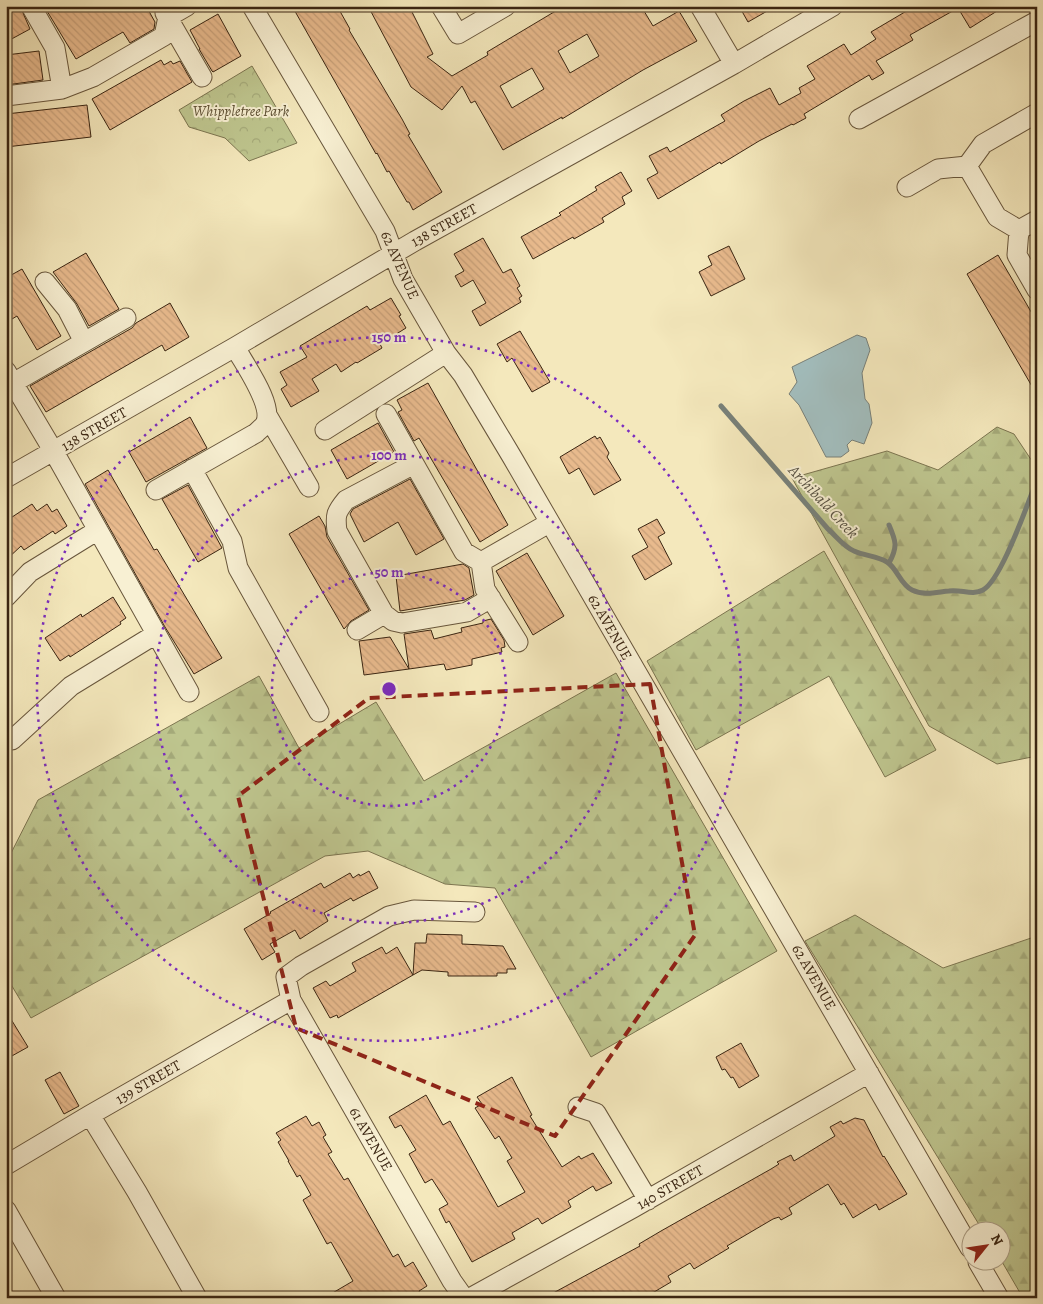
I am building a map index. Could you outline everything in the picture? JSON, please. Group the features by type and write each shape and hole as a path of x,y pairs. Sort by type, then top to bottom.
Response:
{"street":[{"path":"31,6 55,48 62,89"},
{"path":"165,11 187,6"},
{"name":"62 AVENUE","path":"252,6 386,231 403,279 446,354 463,375 550,523 960,1231"},
{"path":"441,6 458,34 506,6"},
{"path":"700,6 734,64"},
{"name":"138 STREET","path":"6,478 54,452 394,253 734,64 833,6"},
{"path":"6,96 62,89 93,77 164,36 165,11"},
{"path":"165,11 202,77"},
{"path":"859,119 1037,21"},
{"path":"908,187 938,170 967,166 983,144 1037,113"},
{"path":"967,166 997,217 1019,230"},
{"path":"1019,230 1037,220"},
{"path":"1019,230 1017,255 1037,290"},
{"path":"45,282 67,309 84,342"},
{"path":"126,318 84,342 9,380 54,452 189,692"},
{"path":"156,490 256,433 265,425 267,415 266,404 235,347"},
{"path":"324,430 446,354"},
{"path":"386,414 464,552 481,562"},
{"path":"267,415 309,487"},
{"path":"414,464 346,500 335,518 337,531 384,614 393,621 402,623 467,612 491,598"},
{"path":"192,469 232,541 238,568 319,712"},
{"path":"481,562 550,523"},
{"path":"6,597 30,572 98,530"},
{"path":"481,562 485,589 518,642"},
{"path":"357,630 384,614"},
{"path":"12,740 71,686 156,634"},
{"name":"61 AVENUE","path":"464,1298 452,1281 290,1000 286,977 301,966 389,916 414,910 476,912"},
{"name":"139 STREET","path":"6,1165 290,1000"},
{"name":"140 STREET","path":"470,1298 648,1200 869,1073"},
{"path":"578,1107 596,1113 648,1200"},
{"path":"90,1115 137,1192 197,1298"},
{"path":"6,1210 56,1298"},
{"path":"984,1272 999,1298"}],"highlighted area":[{"path":"650,684 695,935 555,1136 296,1028 238,796 369,698"}],"green space":[{"name":"Whippletree Park","path":"252,66 297,143 249,161 225,138 189,127 179,110"},
{"path":"997,427 1014,434 1032,461 1037,459 1037,756 997,764 929,726 792,478 887,451 938,470"},
{"path":"824,551 936,750 885,777 829,676 696,750 647,661"},
{"path":"616,673 777,951 591,1057 495,888 445,884 368,851 325,856 31,1018 6,976 6,863 38,800 259,676 299,748 376,702 424,781"},
{"path":"855,915 943,968 1037,936 1037,1298 1023,1298 1008,1272 1010,1272 1010,1222 977,1222 805,941"}],"water":[{"path":"857,335 866,338 870,350 862,373 865,399 869,404 872,423 864,444 852,440 847,445 849,451 841,457 826,457 799,405 789,394 797,382 792,367"}],"building":[{"path":"6,6 20,6 30,29 6,42"},
{"path":"44,6 146,6 155,22 154,29 130,43 123,32 76,59"},
{"path":"292,6 337,6 349,30 402,119 410,134 408,135 442,192 413,210 376,154"},
{"path":"368,6 409,6 433,54 427,57 452,76 488,55 487,52 564,6 641,6 653,26 679,11 697,41 643,70 562,119 562,117 503,150 475,101 471,103 462,86 442,110 411,87","holes":["587,34 599,56 570,73 558,51","532,68 544,89 512,108 500,86"]},
{"path":"739,6 776,6 748,22"},
{"path":"915,6 1005,6 970,28 958,8 910,35 913,40 876,61 884,73 872,80 869,75 804,114 806,118 759,141 721,164 720,162 658,199 647,179 658,173 649,156 667,147 670,152 725,121 721,115 770,88 779,105 801,93 799,88 815,79 807,66 844,44 851,55 876,39 871,32"},
{"path":"218,14 241,56 213,72 190,30"},
{"path":"39,51 43,80 6,85 6,55"},
{"path":"161,60 164,65 171,61 173,64 180,61 192,82 110,130 92,99"},
{"path":"87,105 91,137 6,147 6,114"},
{"path":"621,172 632,191 622,197 625,204 602,218 604,222 533,259 521,237 561,215 559,213 597,190 595,187"},
{"path":"483,238 503,273 511,269 520,286 517,288 522,296 519,298 521,302 480,326 472,311 486,303 473,280 461,287 455,276 464,271 454,254"},
{"path":"729,246 745,279 711,296 699,272 712,265 708,256"},
{"path":"86,253 119,309 89,326 77,304 53,272"},
{"path":"998,255 1037,322 1037,395 967,274"},
{"path":"22,269 61,336 37,350 17,316 12,319 6,310 6,278"},
{"path":"391,298 406,328 380,344 382,348 341,372 336,364 312,379 319,391 291,407 281,389 287,385 280,372 307,357 300,346 367,306 370,310"},
{"path":"170,303 189,337 165,351 162,345 46,412 30,386 132,328 136,323"},
{"path":"520,331 550,382 532,392 512,358 507,362 497,344"},
{"path":"428,383 508,525 480,542 419,438 414,441 398,412 402,410 397,400"},
{"path":"190,417 207,448 146,482 129,452"},
{"path":"378,423 394,452 347,479 331,450"},
{"path":"595,436 597,439 600,437 609,453 607,457 621,480 594,495 579,468 569,474 560,457"},
{"path":"108,470 154,550 157,549 222,658 194,674 165,627 85,484"},
{"path":"410,479 444,539 416,555 398,522 364,542 350,514 353,509"},
{"path":"188,485 222,548 198,562 162,499"},
{"path":"32,504 37,511 47,504 52,512 57,509 67,526 55,534 53,531 24,550 21,546 6,560 6,521"},
{"path":"319,516 325,526 327,537 369,610 351,621 344,629 289,534"},
{"path":"657,519 665,533 658,537 672,564 645,580 632,556 648,547 638,529"},
{"path":"527,553 564,616 533,635 496,571"},
{"path":"463,564 469,568 474,595 465,600 400,611 396,576"},
{"path":"113,597 126,618 120,622 121,624 70,657 69,655 60,661 45,638 81,614 82,617"},
{"path":"491,619 504,640 505,647 501,648 502,652 472,659 472,665 446,670 444,664 409,669 404,634 431,630 434,639 462,632 461,628 483,623 483,621"},
{"path":"390,637 409,669 364,675 359,641"},
{"path":"369,871 378,888 353,901 351,898 324,913 328,921 300,939 295,930 270,944 275,952 262,960 244,929 321,883 324,888 350,873 353,878"},
{"path":"427,934 462,935 462,944 503,946 516,969 507,969 507,973 497,973 497,976 448,976 448,972 422,970 413,975 415,943 426,943"},
{"path":"382,947 386,954 397,947 413,975 338,1018 337,1015 330,1018 313,988 326,981 330,986 356,971 352,963"},
{"path":"6,1011 28,1047 10,1057 6,1051"},
{"path":"741,1043 759,1076 739,1088 733,1077 731,1078 725,1069 722,1070 716,1057"},
{"path":"60,1072 79,1106 64,1114 45,1080"},
{"path":"512,1077 532,1115 530,1116 562,1167 579,1156 581,1159 593,1153 612,1183 596,1191 593,1186 568,1201 571,1207 542,1224 538,1218 512,1233 515,1239 472,1262 449,1221 446,1223 439,1209 448,1204 432,1179 425,1183 409,1154 416,1150 401,1125 395,1128 389,1117 426,1095 443,1125 450,1121 498,1207 525,1192 507,1161 512,1158 499,1136 495,1139 475,1108 482,1104 477,1097"},
{"path":"306,1116 312,1126 319,1122 326,1135 323,1137 332,1152 328,1154 344,1180 348,1178 393,1257 398,1254 405,1267 413,1262 427,1286 419,1291 422,1298 324,1298 353,1281 331,1242 327,1244 303,1200 311,1195 300,1175 297,1177 278,1142 281,1140 276,1133"},
{"path":"855,1118 864,1120 883,1157 907,1194 879,1210 876,1204 853,1218 844,1203 841,1205 828,1184 789,1208 792,1214 781,1220 779,1217 773,1219 727,1246 729,1248 694,1269 690,1263 668,1276 671,1282 644,1298 544,1298 640,1246 639,1244 661,1231 771,1169 779,1164 777,1162 791,1155 794,1161 835,1136 830,1127 841,1121 843,1124"}],"waterway":[{"name":"Archibald Creek","path":"721,406 840,541 854,551 887,562 904,584 917,592 979,592 990,584 1005,559 1034,488 1037,487"},
{"path":"889,525 895,548 889,563"}]}
